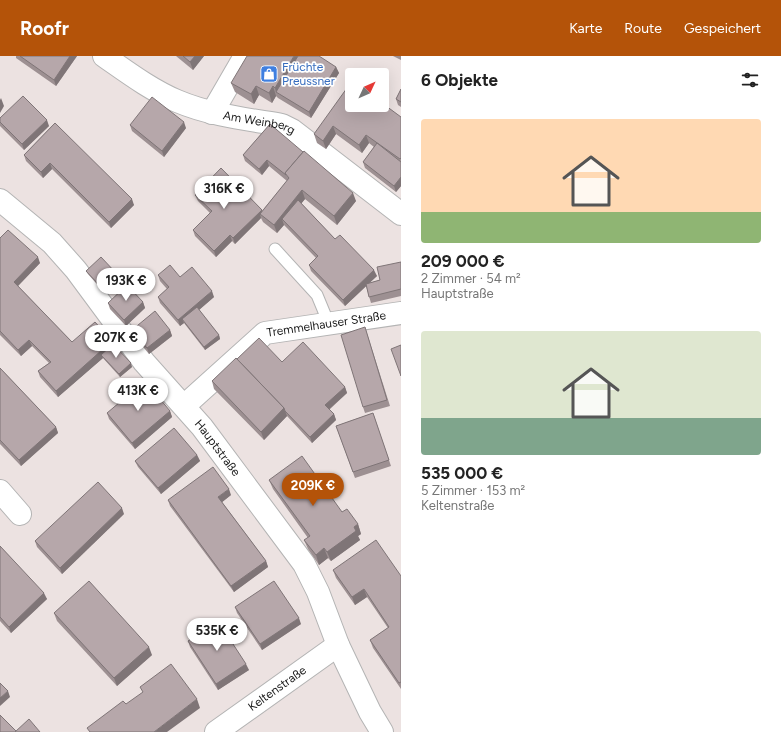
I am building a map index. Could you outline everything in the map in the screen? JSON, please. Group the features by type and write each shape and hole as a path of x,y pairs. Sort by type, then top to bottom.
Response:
{"street":[{"name":"Am Weinberg","path":"104,56 155,91 177,101 212,113 282,125 292,130 401,214"},
{"path":"212,113 245,56"},
{"name":"Hauptstraße","path":"1,205 52,243 76,270 144,362 202,427 304,564 318,592 338,645 370,712 382,732"},
{"name":"Tremmelhauser Straße","path":"184,406 265,334 401,313"},
{"path":"0,491 20,514"},
{"name":"Keltenstraße","path":"216,732 338,645"}],"lane":[{"path":"275,249 317,295 329,324"}],"building":[{"path":"20,56 70,56 54,80"},
{"path":"183,56 195,56 190,62"},
{"name":"Früchte Preussner","path":"247,56 294,56 275,88 273,86 269,93 256,86 251,94 231,83"},
{"path":"298,56 319,56 336,67 309,112 276,92"},
{"path":"401,89 401,102 396,99"},
{"path":"345,91 345,112 389,112 389,108 401,117 401,158 400,159 366,135 359,145 333,126 323,141 314,134"},
{"path":"23,96 47,120 22,144 0,122 0,118"},
{"path":"152,97 184,122 162,151 130,125"},
{"path":"55,123 132,199 109,222 50,163 41,172 24,155"},
{"path":"270,124 303,152 285,173 286,175 267,160 259,169 243,155"},
{"path":"377,143 401,162 401,177 394,186 363,162"},
{"path":"304,151 353,193 334,216 302,190 274,225 260,214 289,178 285,173"},
{"path":"221,168 262,210 233,238 230,235 214,251 193,230 212,211 195,195"},
{"path":"298,200 335,239 340,235 374,270 343,300 309,265 318,256 282,219"},
{"path":"8,230 38,257 14,282 72,342 95,322 112,341 56,391 38,371 51,362 29,340 18,350 0,331 0,238"},
{"path":"101,257 116,273 101,287 86,271"},
{"path":"401,262 401,289 369,297 366,284 380,280 377,267"},
{"path":"170,265 180,277 192,267 212,291 178,320 158,297 169,287 158,275"},
{"path":"127,285 143,302 124,320 108,303"},
{"path":"197,307 219,335 204,347 182,319"},
{"path":"155,311 170,330 147,348 132,330"},
{"path":"365,327 387,400 363,407 341,335"},
{"path":"259,338 282,362 303,342 345,387 325,405 334,414 310,437 237,359"},
{"path":"113,344 131,363 119,374 101,355"},
{"path":"401,345 401,376 391,349"},
{"path":"236,358 284,408 261,432 212,381"},
{"path":"0,368 56,427 19,460 0,440"},
{"path":"145,381 170,411 132,443 107,413"},
{"path":"373,413 389,460 353,472 336,426"},
{"path":"174,428 197,455 158,488 135,461"},
{"path":"302,456 342,512 347,509 358,524 354,527 356,531 327,552 324,548 316,555 304,540 310,536 269,480"},
{"path":"213,467 229,489 218,497 266,561 231,586 168,500"},
{"path":"98,482 122,508 60,568 35,541"},
{"path":"376,540 401,576 401,682 399,683 370,640 389,627 364,589 352,597 333,570"},
{"path":"0,546 44,593 9,627 0,617"},
{"path":"89,581 149,647 114,678 54,613"},
{"path":"274,581 299,618 260,644 235,607"},
{"path":"218,621 246,664 216,684 188,641"},
{"path":"171,664 197,699 154,732 90,732 87,728 123,701 126,704 143,692 140,687"},
{"path":"0,683 8,691 0,698"},
{"path":"0,715 16,731 15,732 0,732"},
{"path":"29,719 40,732 15,732"}],"place":[{"name":"Früchte Preussner","path":"269,74"}]}
